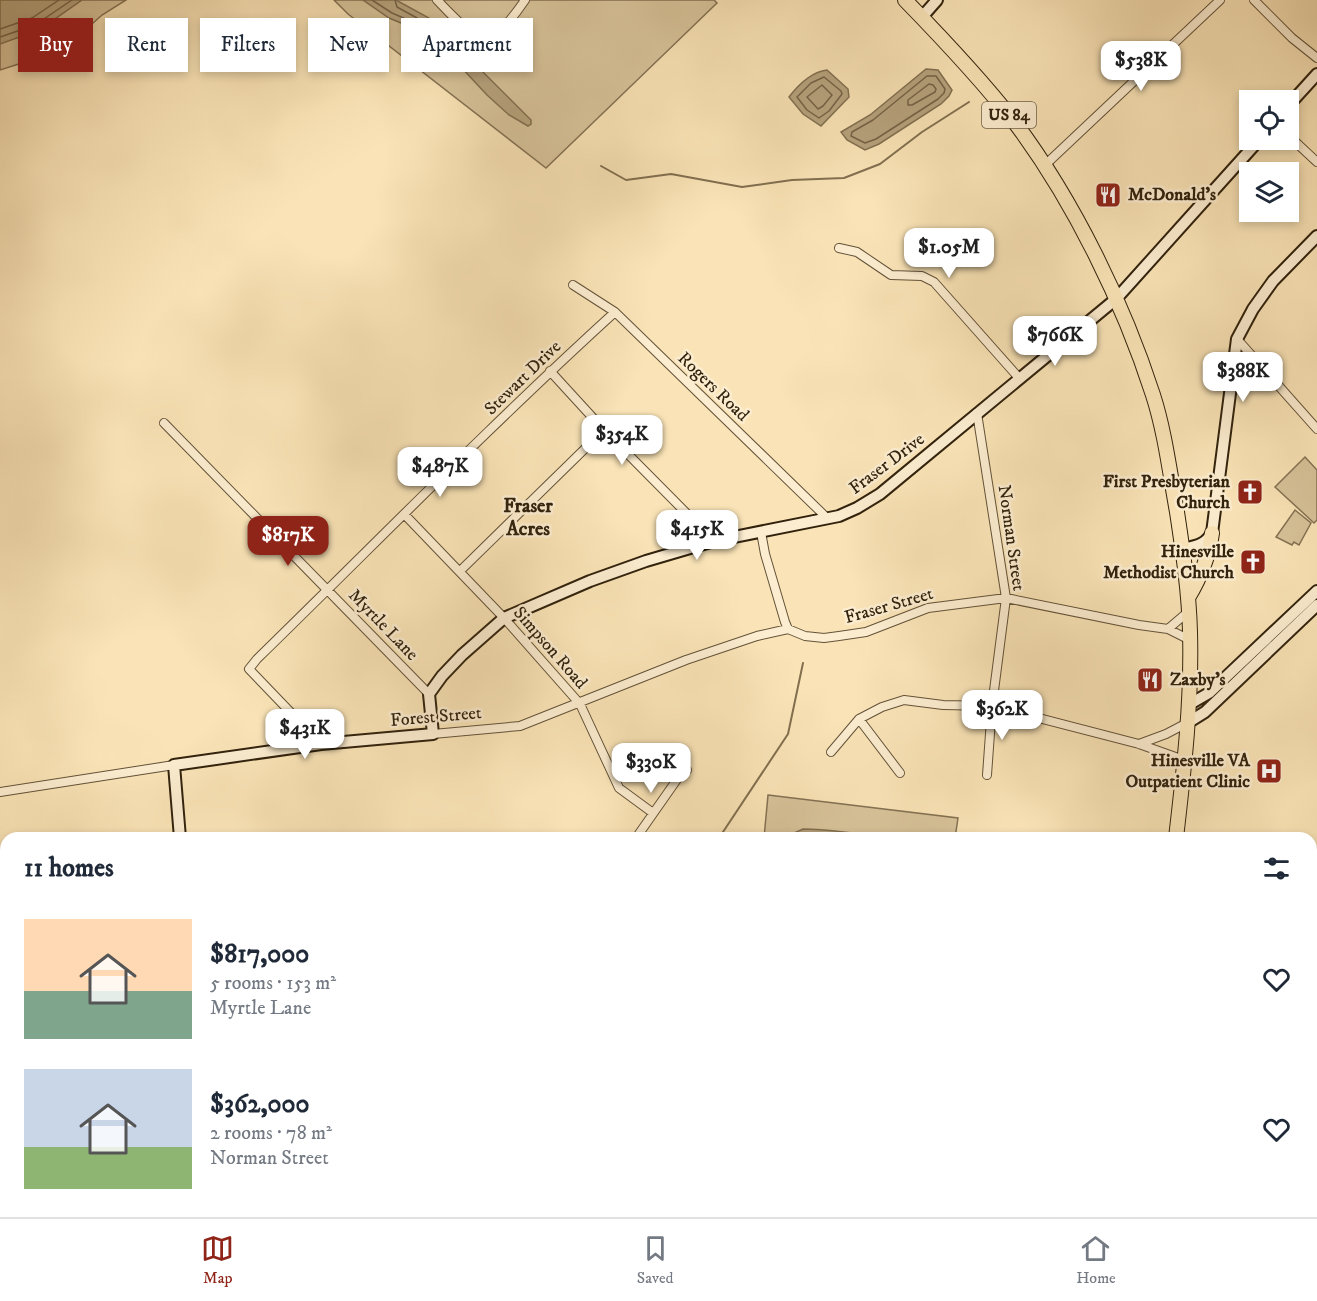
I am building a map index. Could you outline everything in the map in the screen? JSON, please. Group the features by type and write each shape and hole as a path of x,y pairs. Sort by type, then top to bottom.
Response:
{"highway":[{"name":"US 84","path":"905,0 984,84 1017,126 1044,166 1082,229 1116,299 1154,397 1183,549 1190,640 1189,722 1177,832"},
{"path":"1188,605 1204,567 1212,533"}],"street":[{"path":"437,0 475,35 484,40 499,32 525,0"},
{"path":"922,17 938,0"},
{"path":"1044,166 1220,0"},
{"path":"1254,0 1292,38 1317,58"},
{"path":"1299,94 1317,74"},
{"path":"1299,145 1317,162"},
{"name":"Fraser Drive","path":"429,694 456,662 504,618 623,569 714,541 839,516 880,494 1116,299 1250,150"},
{"path":"1183,549 1205,543 1212,533 1237,339 1253,309 1273,282 1317,236"},
{"path":"839,248 857,252 891,275 922,276 934,282 1019,378"},
{"name":"Rogers Road","path":"573,285 615,312 827,518"},
{"name":"Stewart Drive","path":"321,744 249,669 327,589 550,371 615,312"},
{"path":"1237,339 1317,429"},
{"path":"550,371 604,430 714,541"},
{"name":"Norman Street","path":"977,413 1005,598 992,706 987,775"},
{"name":"Myrtle Lane","path":"164,423 429,694"},
{"path":"460,571 604,430"},
{"name":"Simpson Road","path":"404,514 504,618 579,704 619,788 653,813"},
{"path":"761,532 765,554 788,629"},
{"path":"1190,704 1209,693 1317,591"},
{"name":"Fraser Street","path":"788,629 806,636 825,638 866,632 928,608 1005,598 1168,629 1190,640"},
{"path":"1139,744 1166,734 1205,712 1317,604"},
{"path":"1168,629 1188,605"},
{"name":"Forest Street","path":"0,792 321,744 520,726 686,660 757,636 788,629"},
{"path":"429,694 434,734"},
{"path":"831,752 859,719 882,707 904,700 943,705 992,706 1139,744 1184,759"},
{"path":"859,719 900,773"},
{"path":"174,765 180,832"},
{"path":"640,832 678,778 687,770"}],"shaded area":[{"path":"0,0 126,0 93,23 93,18 18,18 18,64 0,70"},
{"path":"334,0 714,0 717,3 546,168 423,72 533,72 533,18 401,18 401,55 389,46 389,18 353,18"},
{"path":"1305,457 1317,470 1317,520 1314,523 1275,487"},
{"path":"1295,510 1311,523 1299,545 1294,542 1292,545 1276,537"},
{"path":"768,795 958,818 956,832 765,832"}],"water":[{"path":"0,0 82,0 56,18 18,18 18,38 0,44"},
{"path":"363,0 396,0 429,18 401,18 401,23 389,18"},
{"path":"926,69 938,70 952,90 941,104 879,144 865,150 847,140 841,132 870,115"},
{"path":"827,70 848,89 849,97 821,126 803,114 789,97 806,79"},
{"path":"466,72 483,72 531,120 531,124 528,126 509,115"},
{"path":"803,829 842,832 796,832"}],"waterway":[{"path":"601,166 626,180 671,174 742,187 792,180 844,178 880,164 922,132 969,102"},
{"path":"723,832 788,734 803,663"}],"place":[{"name":"McDonald's","path":"1108,195"},
{"name":"First Presbyterian Church","path":"1250,492"},
{"name":"Hinesville Methodist Church","path":"1253,562"},
{"name":"Zaxby's","path":"1150,680"},
{"name":"Hinesville VA Outpatient Clinic","path":"1269,771"}],"district":[{"name":"Fraser Acres","path":"528,518"}]}
